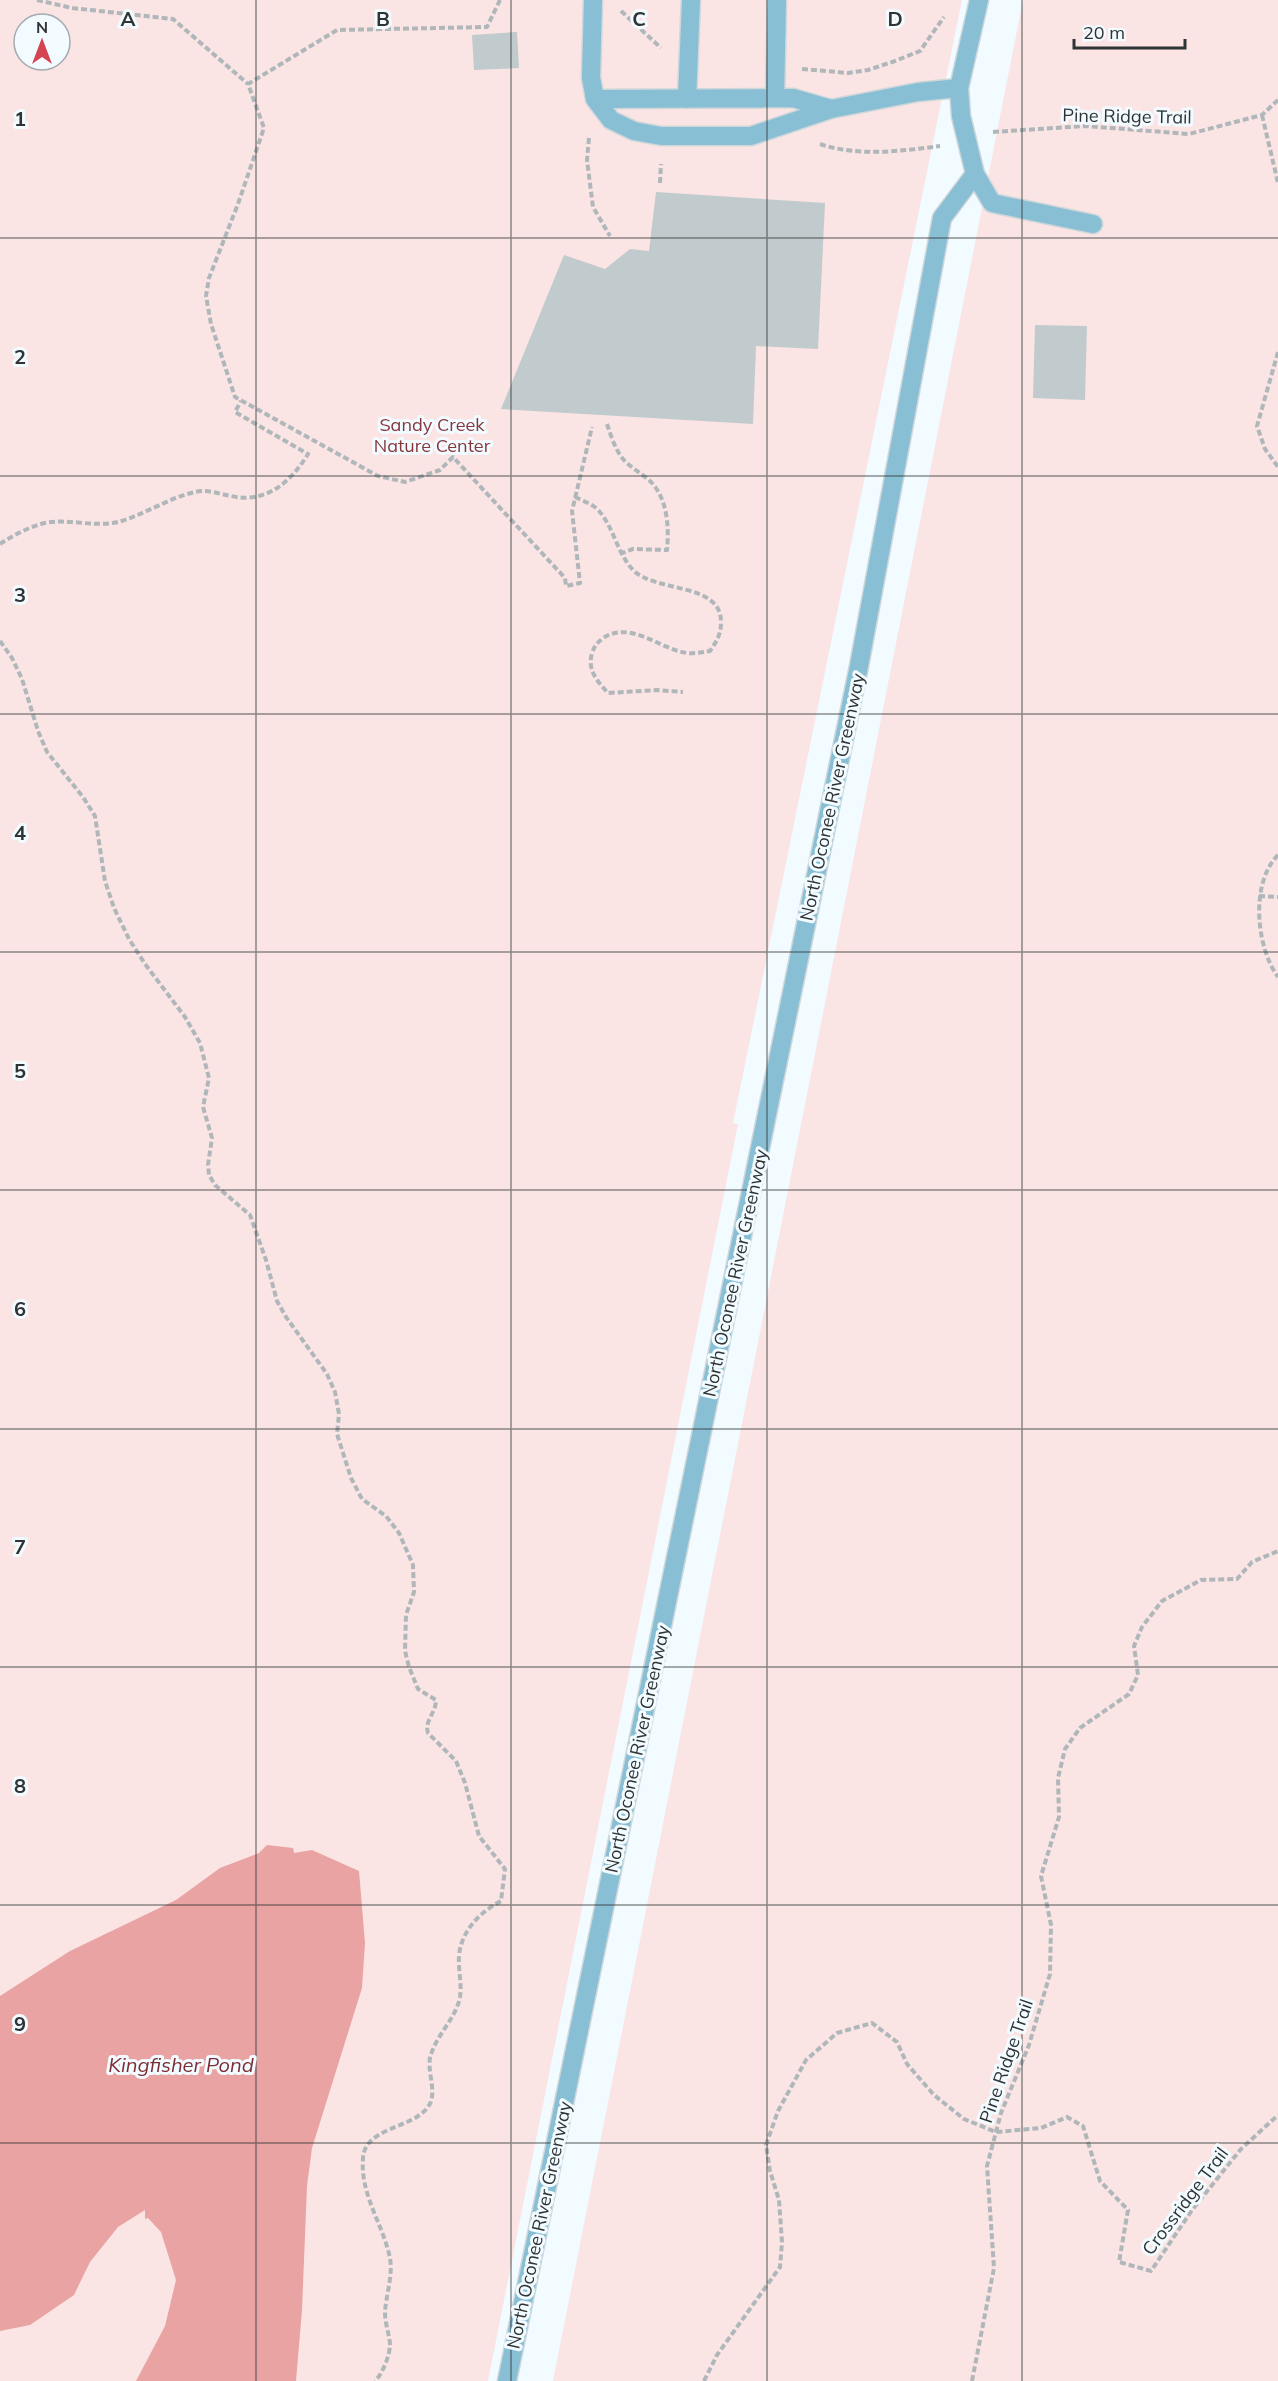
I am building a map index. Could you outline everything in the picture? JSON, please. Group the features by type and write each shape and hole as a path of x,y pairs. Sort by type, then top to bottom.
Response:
{"street":[{"path":"593,0 591,78 595,99 611,120 634,131 661,136 750,136 831,109 918,92 959,88"},
{"path":"687,99 691,0"},
{"path":"775,98 777,0"},
{"path":"979,0 959,88 962,116 975,174 992,203 1094,224"},
{"path":"595,99 793,98 831,109"},
{"name":"North Oconee River Greenway","path":"507,2381 859,666 942,218 975,174"}],"path":[{"path":"37,0 72,8 173,19 248,84 264,128 209,278 206,296 211,324 235,397 378,476 405,482 440,470 453,457 565,578 566,586 580,583 572,511 592,427"},
{"path":"248,84 337,30 487,27 501,0"},
{"path":"617,7 662,49"},
{"path":"792,69 848,73 868,70 895,61 920,51 950,8"},
{"path":"1278,100 1262,115 1278,183"},
{"name":"Pine Ridge Trail","path":"986,133 1085,126 1189,134 1262,115"},
{"path":"784,125 794,134 832,148 863,152 943,146"},
{"path":"590,135 587,160 593,207 610,236"},
{"path":"660,183 661,154"},
{"path":"1278,352 1257,426 1265,449 1278,467"},
{"path":"0,544 42,524 82,525 118,522 196,492 243,498 268,494 278,489 289,481 308,454 235,412 242,401"},
{"path":"607,424 615,447 623,459 652,483 660,494 666,511 667,550 633,549 622,553"},
{"path":"575,496 597,509 634,571 648,579 691,591 714,601 719,608 721,632 710,651 686,652 647,637 620,631 596,643 592,655 592,674 608,693 657,690 683,692"},
{"path":"0,641 12,658 22,679 47,752 84,798 95,816 105,881 114,908 129,939 185,1017 200,1043 209,1078 203,1107 212,1138 208,1164 209,1175 215,1185 250,1215 262,1245 277,1301 327,1374 335,1392 339,1414 337,1434 351,1478 362,1498 386,1516 399,1533 413,1565 414,1592 406,1615 405,1651 418,1689 436,1700 436,1707 428,1721 428,1733 456,1761 465,1783 479,1836 505,1869 501,1901 489,1907 468,1929 463,1941 459,1956 460,1997 429,2060 432,2092 428,2107 411,2121 376,2137 367,2146 363,2156 367,2196 390,2260 385,2326 390,2343 379,2380"},
{"path":"1278,855 1269,864 1258,896 1266,954 1278,977"},
{"path":"1258,896 1278,897"},
{"name":"Pine Ridge Trail","path":"972,2381 994,2268 987,2166 1001,2113 1029,2045 1050,1974 1051,1925 1041,1876 1059,1817 1058,1778 1065,1749 1080,1728 1129,1694 1138,1675 1134,1646 1142,1627 1162,1601 1202,1581 1237,1579 1252,1562 1278,1551"},
{"name":"Crossridge Trail","path":"704,2381 717,2355 780,2267 782,2242 779,2200 770,2171 766,2145 778,2111 806,2060 837,2033 872,2023 897,2042 907,2064 934,2095 964,2119 996,2132 1041,2128 1067,2117 1083,2126 1100,2181 1128,2210 1119,2262 1150,2271 1192,2210 1241,2149 1278,2115"}],"green space":[{"name":"Sandy Creek Nature Center","path":"0,0 962,0 733,1123 738,1124 488,2381 0,2381"},
{"path":"1023,0 1278,0 1278,2381 553,2381"}],"water":[{"name":"Kingfisher Pond","path":"267,1845 293,1848 294,1853 312,1850 359,1871 365,1943 362,1988 312,2148 307,2186 302,2310 296,2381 136,2381 165,2326 176,2280 161,2232 148,2218 145,2219 145,2210 118,2227 90,2262 74,2295 30,2325 0,2331 0,1996 70,1951 176,1900 220,1868 259,1853"}],"building":[{"path":"517,32 519,68 474,70 472,35"},
{"path":"656,192 825,203 818,349 756,346 753,424 501,409 564,255 605,269 630,249 649,251"},
{"path":"1035,325 1087,326 1085,400 1033,398"}]}
